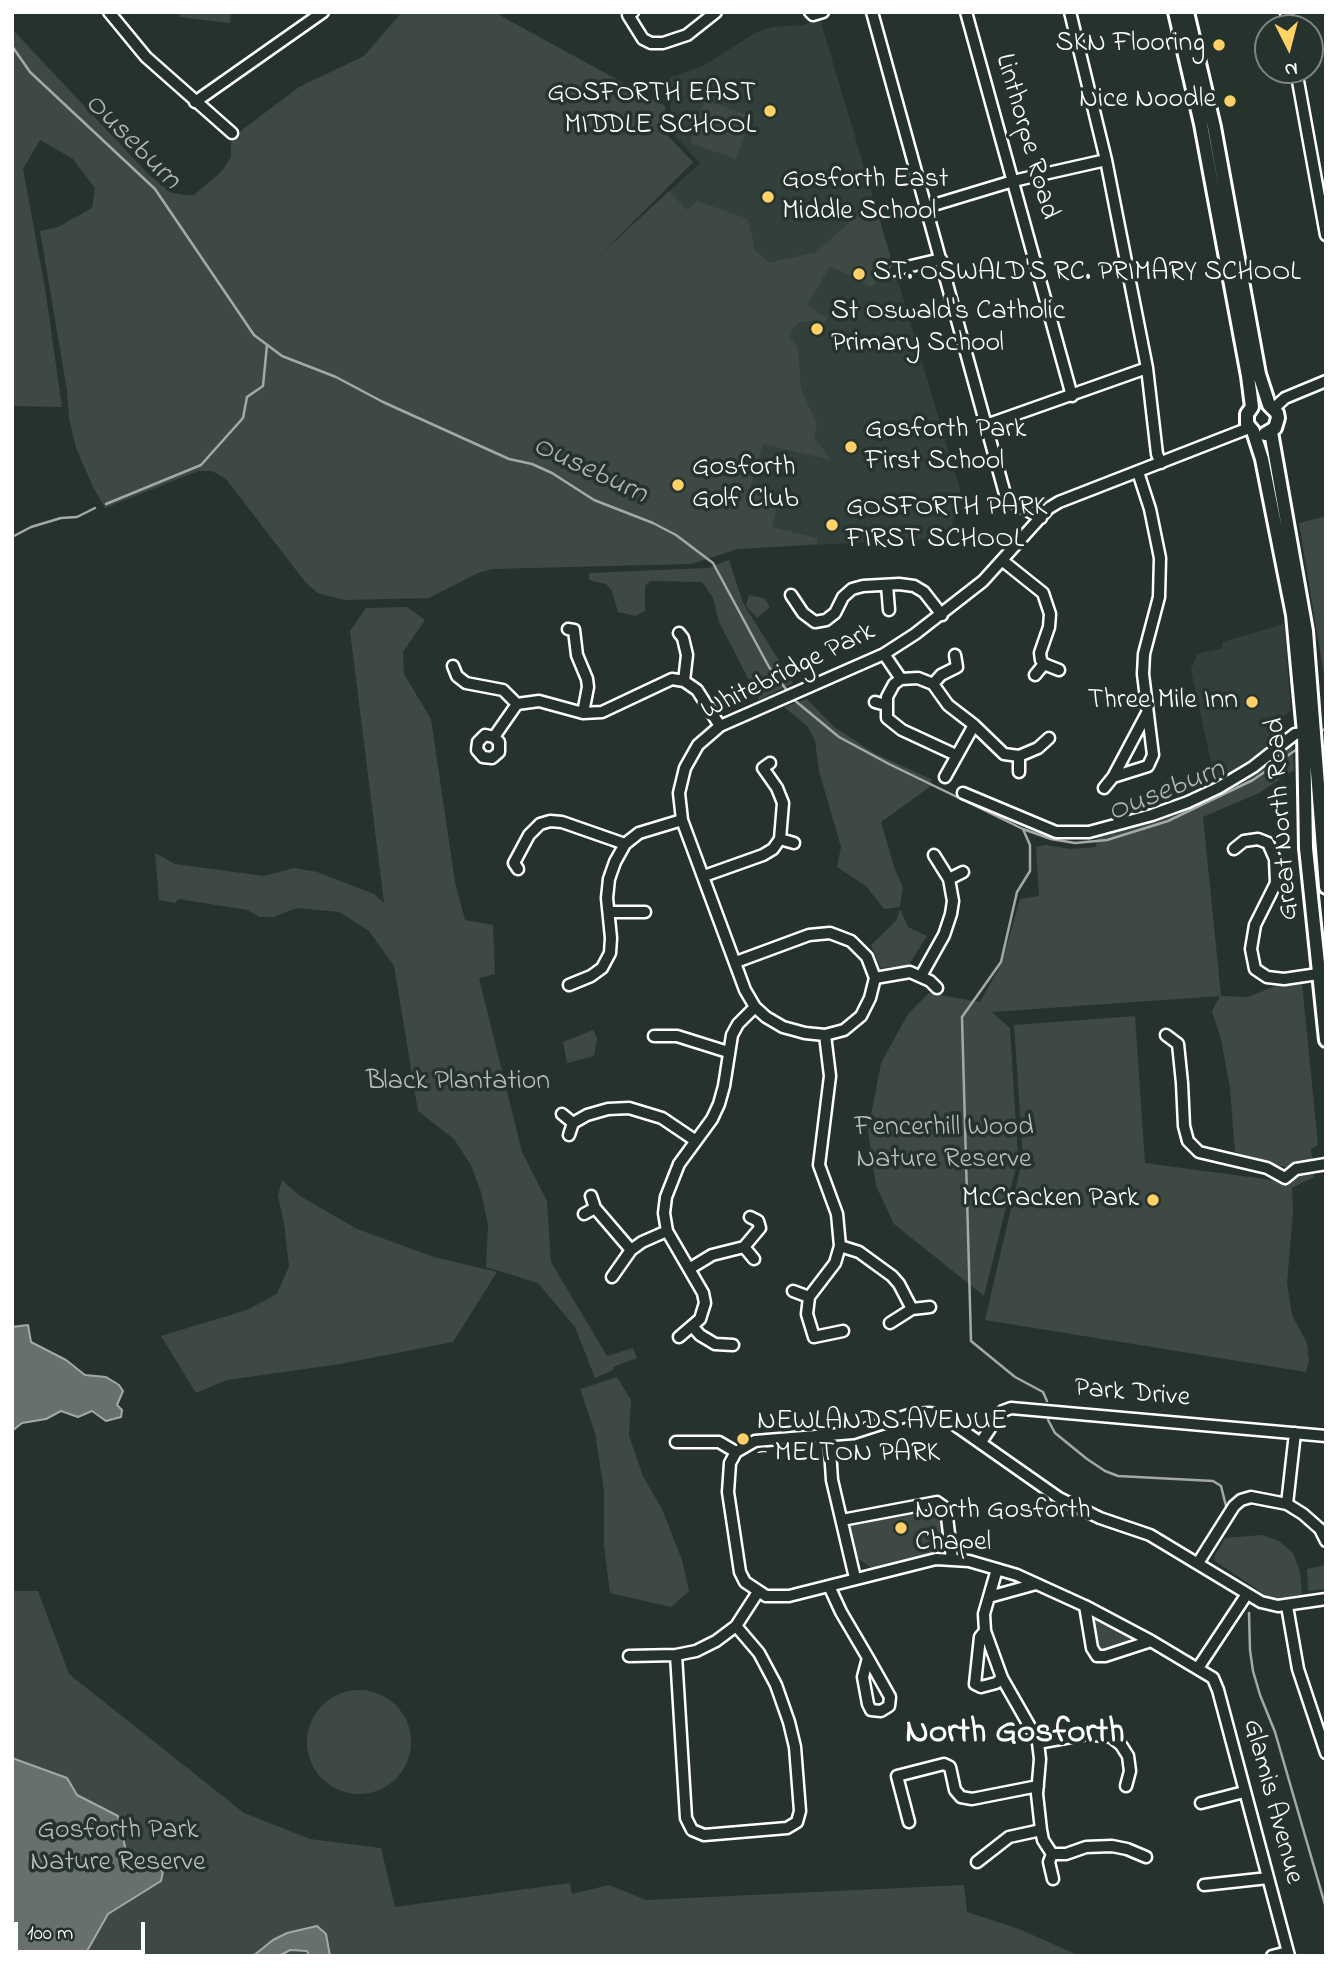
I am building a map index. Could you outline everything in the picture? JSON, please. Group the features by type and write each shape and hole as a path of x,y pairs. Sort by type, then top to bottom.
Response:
{"main road":[{"name":"Great North Road","path":"1175,12 1201,124 1252,407 1247,414 1262,459 1293,615 1309,730 1316,745 1321,776 1326,887"},
{"name":"Great North Road","path":"1187,12 1214,127 1259,374 1271,407 1276,413 1277,423 1271,432 1304,618 1309,730 1304,752 1306,848 1326,1040"},
{"path":"1252,407 1261,403 1271,407"},
{"path":"1251,429 1262,435 1271,432"}],"street":[{"path":"109,12 146,57 232,133"},
{"path":"630,14 642,39 663,43 687,34 716,12"},
{"path":"872,12 1005,494 1010,501 1041,518"},
{"name":"Linthorpe Road","path":"966,12 1072,396"},
{"path":"1070,12 1106,160 1147,368 1157,454 1161,463"},
{"path":"195,102 319,13"},
{"path":"1299,84 1326,235"},
{"path":"927,207 1013,181 1106,160"},
{"path":"894,270 941,258"},
{"path":"986,425 1147,368"},
{"path":"1271,407 1285,398 1326,381"},
{"name":"Whitebridge Park","path":"736,962 682,820 679,793 685,768 698,744 720,726 884,654 942,615 983,581 1059,502 1251,429"},
{"path":"1113,777 1148,766 1152,761 1144,654 1159,597 1160,558 1150,509 1138,472"},
{"path":"1003,561 1037,586 1047,602 1049,627 1040,653 1044,664 1059,670"},
{"path":"887,584 889,610"},
{"path":"791,595 803,613 815,622 826,620 835,613 843,597 863,586 914,586 924,592 942,615"},
{"path":"574,629 576,655 588,687 583,713"},
{"path":"679,633 687,655 684,681"},
{"path":"884,654 901,679"},
{"path":"933,684 941,675 961,668 955,655"},
{"path":"1035,675 1044,664"},
{"path":"453,666 457,676 466,683 503,690 517,704"},
{"path":"956,755 902,730 887,718 880,703 901,679 918,678 933,684 948,705 974,724 1004,754 1019,756 1038,748 1049,738"},
{"path":"494,737 517,704 539,701 583,713 602,712 673,679 684,681 697,690 720,726"},
{"path":"1104,788 1113,777 1147,713"},
{"path":"945,777 974,724"},
{"path":"963,793 1056,832 1090,832 1153,815 1198,798 1253,767 1295,734 1309,730"},
{"path":"1019,756 1019,772"},
{"path":"704,876 763,855 773,849 780,839 783,803 764,766"},
{"path":"571,980 591,976 602,968 610,953 609,879 625,844 639,833 682,820"},
{"path":"513,864 529,835 540,824 550,821 562,822 625,844"},
{"path":"1234,849 1244,841 1258,838 1268,843 1275,859 1276,883 1255,925 1251,949 1255,968 1267,977 1318,975"},
{"path":"780,839 794,843"},
{"path":"921,976 944,935 953,901 949,879 934,855"},
{"path":"949,879 963,872"},
{"path":"609,912 645,912"},
{"path":"830,933 851,941 867,957 875,978 870,999 861,1016 844,1030 825,1035 805,1033 783,1027 755,1007 745,990 736,962 809,934 830,933"},
{"path":"875,978 897,972 911,972 937,988"},
{"path":"679,1337 693,1327 704,1311 705,1303 699,1285 667,1231 664,1213 671,1181 679,1164 712,1119 724,1086 732,1035 738,1024 755,1007"},
{"path":"825,1035 830,1076 819,1165 837,1214 840,1247 835,1263 809,1297 807,1314 814,1337 843,1331"},
{"path":"1166,1035 1183,1042 1184,1126 1188,1141 1199,1152 1267,1168 1285,1178 1296,1169 1326,1164"},
{"path":"654,1036 677,1036 728,1052"},
{"path":"569,1135 573,1123 587,1115 608,1109 629,1108 663,1118 696,1141"},
{"path":"562,1114 573,1123"},
{"path":"591,1196 595,1208 631,1250"},
{"path":"584,1214 595,1208"},
{"path":"689,1269 712,1255 744,1247 760,1228 758,1221 750,1217"},
{"path":"612,1276 631,1250 667,1231"},
{"path":"744,1247 754,1259"},
{"path":"840,1247 859,1252 892,1276 912,1309"},
{"path":"793,1291 809,1297"},
{"path":"890,1323 912,1309 930,1307"},
{"path":"693,1327 715,1344 733,1345"},
{"name":"Park Drive","path":"981,1443 1003,1411 1011,1408 1326,1436"},
{"path":"1247,1594 1198,1668 1084,1606 1037,1584 997,1569 952,1559 922,1562 776,1598 758,1592 745,1582 736,1555 728,1475 730,1463 736,1452 755,1441 860,1432 912,1414 930,1413 941,1416 1032,1481 1079,1509 1150,1535 1269,1605 1286,1606 1326,1599"},
{"path":"1287,1504 1295,1433"},
{"path":"829,1435 832,1480 855,1578"},
{"path":"676,1442 719,1442 736,1452"},
{"path":"1198,1563 1234,1506 1251,1497 1264,1497 1287,1504 1320,1530 1326,1541"},
{"path":"842,1520 937,1502 944,1507 947,1517 952,1559"},
{"path":"997,1569 984,1614 985,1631 1002,1678 1038,1743 1041,1830 1043,1840 1052,1854"},
{"path":"989,1597 1037,1584"},
{"path":"829,1586 890,1697 889,1706 881,1711 871,1710 868,1704 863,1677 868,1658"},
{"path":"629,1656 676,1655 696,1651 716,1641 736,1626 758,1592"},
{"path":"1084,1606 1092,1648 1097,1656 1105,1656 1151,1641"},
{"path":"1286,1606 1298,1669 1326,1753"},
{"path":"676,1655 686,1818 692,1830 704,1835 786,1828 797,1822 800,1811 795,1747 789,1722 770,1674 748,1637 736,1626"},
{"path":"985,1631 980,1637 975,1684 981,1687 1002,1678"},
{"name":"Glamis Avenue","path":"1198,1668 1213,1678 1218,1690 1288,1954"},
{"path":"1038,1743 1087,1734 1111,1737 1121,1745 1128,1756 1130,1771 1126,1786"},
{"path":"909,1822 897,1776 944,1764 950,1767 955,1790 961,1797 972,1799 1038,1786"},
{"path":"1202,1803 1244,1791"},
{"path":"976,1862 1009,1837 1041,1830"},
{"path":"1052,1854 1066,1854 1086,1847 1112,1846 1146,1857"},
{"path":"1052,1854 1049,1862 1053,1879"},
{"path":"1204,1885 1268,1878"},
{"path":"1272,1956 1288,1954"}],"shaded area":[{"path":"820,19 962,496 947,538 738,549 574,279 700,163 672,133 669,78 703,66 755,33 772,27 802,25"},
{"path":"1284,624 1291,710 1276,723 1275,729 1282,739 1215,781 1191,670 1197,654 1222,648 1222,642"},
{"path":"28,1325 31,1342 66,1360 85,1375 106,1377 119,1385 123,1391 117,1405 122,1410 121,1417 106,1421 92,1411 78,1417 61,1411 46,1419 22,1423 12,1431 12,1327"},
{"path":"12,1758 67,1778 77,1795 118,1816 129,1864 142,1870 152,1867 163,1871 161,1881 108,1914 87,1951 88,1956 12,1956"},
{"path":"317,1926 326,1934 330,1956 309,1956 307,1951 290,1950 279,1956 253,1956 287,1933"}],"green space":[{"path":"180,12 231,12 230,23 180,17"},
{"name":"Gosforth Golf Club","path":"402,12 494,12 665,106 667,135 693,162 599,256 669,191 687,210 697,201 748,219 755,250 769,263 816,252 859,214 863,207 875,204 892,262 872,287 830,266 807,305 827,318 824,323 817,320 798,323 790,337 798,347 801,388 817,425 814,437 831,460 763,444 750,489 779,498 772,527 817,538 817,544 738,549 691,564 492,569 478,573 429,598 345,600 318,593 306,583 226,479 212,471 198,471 105,508 76,448 40,231 58,227 92,208 95,188 73,159 40,140 23,169 45,288 62,407 12,406 12,29 150,176 172,193 194,195 222,171 231,157 231,143 242,130 299,87 364,56"},
{"path":"705,100 751,116 736,159 690,143"},
{"path":"1326,516 1326,688 1299,523"},
{"path":"729,560 743,603 793,683 759,700 719,622 713,598 702,582 650,581 645,586 645,611 635,616 618,612 612,591 606,584 589,580 589,573 708,568"},
{"path":"749,595 764,598 770,607 757,618 746,606"},
{"name":"Black Plantation","path":"407,607 425,620 403,652 404,674 431,719 455,882 465,920 493,925 495,974 479,978 522,1152 547,1201 551,1262 607,1356 633,1348 637,1358 613,1367 613,1370 595,1378 575,1327 538,1283 486,1267 488,1225 481,1192 471,1165 454,1139 418,1111 394,966 369,931 339,912 297,908 273,917 260,917 247,910 179,899 175,903 159,900 155,853 175,864 264,876 294,868 317,872 374,894 384,903 350,631 366,608"},
{"path":"807,699 834,727 874,753 931,779 931,786 881,822 895,870 903,887 900,907 884,909 866,886 837,867 841,847 819,771 815,740 807,726 784,707"},
{"name":"Fencerhill Wood Nature Reserve","path":"1292,743 1294,770 1259,793 1203,817 1221,996 1248,997 1276,986 1302,983 1318,1145 1311,1149 1314,1177 1292,1188 1293,1213 1287,1283 1292,1315 1307,1343 1309,1361 1306,1372 985,1320 1023,1157 1014,1025 1135,1016 1145,1163 1272,1180 1289,1167 1235,1152 1230,1088 1221,1039 1212,1011 1220,996 992,1012 1010,1028 1018,1159 984,1296 894,1224 876,1186 868,1131 881,1063 908,1014 929,993 980,1002 1002,963 1020,899 1039,896 1036,847 1096,847 1097,835 1129,828 1219,793 1258,769"},
{"path":"900,909 908,927 927,936 908,966 881,968 871,945 896,921"},
{"path":"593,1030 597,1038 594,1056 567,1063 563,1042"},
{"path":"282,1180 300,1196 357,1229 434,1257 497,1272 453,1342 340,1364 227,1380 196,1393 161,1336 247,1310 277,1294 289,1266 278,1196"},
{"path":"617,1377 631,1400 629,1436 643,1476 662,1509 682,1560 689,1591 671,1607 610,1593 604,1545 604,1491 595,1433 580,1389"},
{"path":"925,1506 935,1510 940,1517 944,1538 935,1552 871,1568 855,1556 848,1525 857,1519"},
{"path":"1262,1535 1279,1541 1293,1553 1300,1572 1302,1594 1273,1600 1215,1561 1214,1557 1225,1538"},
{"path":"1326,1565 1326,1589 1308,1591 1307,1569"},
{"name":"Gosforth Park Nature Reserve","path":"12,1591 38,1591 69,1674 244,1813 310,1839 381,1848 395,1907 570,1883 572,1894 609,1885 646,1900 964,1885 967,1912 1019,1929 1080,1956 12,1956"},
{"path":"1096,1617 1136,1638 1132,1643 1102,1651 1097,1649 1091,1622"},
{"path":"359,1690 379,1694 402,1713 407,1722 411,1742 407,1762 388,1785 379,1790 359,1794 339,1790 316,1771 311,1762 307,1742 311,1722 330,1699 339,1694"}],"waterway":[{"name":"Ouseburn","path":"12,46 30,72 155,189 254,335 282,356 336,377 383,402 509,459 532,464 552,473 594,500 676,535 713,563 769,667 789,693"},
{"path":"106,504 201,465 243,418 247,397 263,386 267,345"},
{"path":"12,537 31,527 61,518 77,517 95,508"},
{"name":"Ouseburn","path":"793,699 839,737 889,764 1023,829 1051,839 1075,843 1107,840 1168,821 1253,780 1300,747"},
{"name":"Ouseburn","path":"1319,733 1326,728"},
{"path":"1023,829 1030,845 1030,871 1017,892 1001,962 962,1017 971,1341 1015,1377 1043,1392 1047,1401"},
{"path":"1048,1420 1055,1433 1105,1471 1118,1476 1213,1481 1221,1486 1226,1506"},
{"path":"1249,1613 1253,1671 1275,1732 1326,1908"}],"place":[{"name":"SKN Flooring","path":"1219,45"},
{"name":"Nice Noodle","path":"1230,101"},
{"name":"GOSFORTH EAST MIDDLE SCHOOL","path":"770,111"},
{"name":"Gosforth East Middle School","path":"768,197"},
{"name":"ST. OSWALD'S RC. PRIMARY SCHOOL","path":"859,274"},
{"name":"St Oswald's Catholic Primary School","path":"817,329"},
{"name":"Gosforth Park First School","path":"851,447"},
{"name":"Gosforth Golf Club","path":"678,485"},
{"name":"GOSFORTH PARK FIRST SCHOOL","path":"832,525"},
{"name":"Three Mile Inn","path":"1252,702"},
{"name":"McCracken Park","path":"1153,1200"},
{"name":"NEWLANDS AVENUE - MELTON PARK","path":"743,1439"},
{"name":"North Gosforth Chapel","path":"901,1528"}],"district":[{"name":"North Gosforth","path":"1015,1735"}]}
